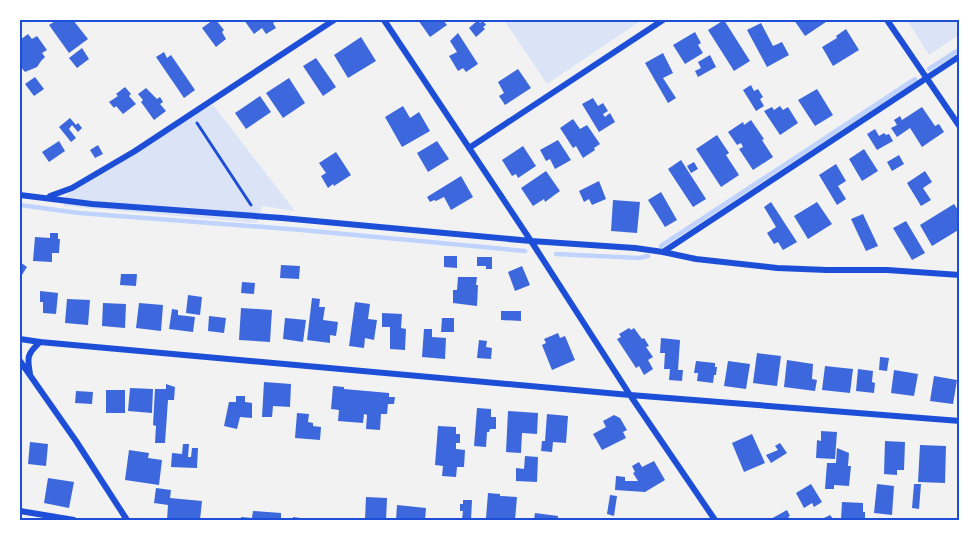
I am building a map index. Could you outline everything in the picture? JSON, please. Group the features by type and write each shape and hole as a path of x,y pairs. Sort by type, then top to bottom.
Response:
{"street":[{"path":"44,197 72,188 135,151 334,20"},
{"path":"384,20 630,395 716,520"},
{"path":"469,148 663,20"},
{"path":"887,20 960,127"},
{"path":"663,252 960,56"},
{"path":"20,195 92,204 635,248 696,260 777,267 887,270 960,275"},
{"path":"20,339 630,395 960,421"},
{"path":"30,375 28,359 31,351 40,342"},
{"path":"20,361 127,520"},
{"path":"20,512 74,520"}],"path":[{"path":"191,114 259,217"}],"shaded area":[{"path":"504,20 642,20 547,84"},
{"path":"907,20 959,20 959,35 929,55"},
{"path":"213,105 295,211 262,206 257,223 64,206 65,196 191,114"}],"building":[{"path":"57,20 73,20 88,39 69,53 49,25"},
{"path":"216,20 224,30 222,32 226,39 216,47 202,28"},
{"path":"244,20 278,20 273,23 276,28 266,34 262,28 254,34"},
{"path":"418,20 443,20 447,25 430,37"},
{"path":"478,20 480,23 483,21 486,25 476,37 469,28"},
{"path":"724,20 750,61 734,71 708,30"},
{"path":"794,20 829,20 805,36"},
{"path":"761,23 773,46 782,42 789,55 767,67 747,30"},
{"path":"846,29 859,50 833,66 822,47"},
{"path":"695,32 701,43 698,45 703,53 685,64 673,45"},
{"path":"458,33 478,64 466,72 463,68 458,71 449,56 457,52 450,41"},
{"path":"28,34 32,39 37,36 47,50 42,53 45,57 37,67 25,72 20,66 20,40"},
{"path":"361,37 376,61 348,78 334,55"},
{"path":"82,48 89,59 77,68 69,58"},
{"path":"164,52 167,58 171,55 195,90 184,98 156,57"},
{"path":"663,53 673,73 663,78 676,98 668,103 645,63"},
{"path":"710,55 716,67 698,77 695,71 701,68 698,62"},
{"path":"316,58 336,87 323,96 303,66"},
{"path":"518,69 531,88 505,105 499,96 504,93 498,82"},
{"path":"35,77 44,89 34,96 25,84"},
{"path":"289,78 305,103 283,118 266,93"},
{"path":"751,85 754,91 758,89 763,97 760,99 764,106 756,111 743,90"},
{"path":"125,87 136,104 123,114 109,102"},
{"path":"146,88 157,99 160,97 163,102 160,104 166,111 154,120 138,94"},
{"path":"817,89 833,115 815,126 798,100"},
{"path":"260,96 271,112 246,129 235,113"},
{"path":"593,98 598,106 603,103 608,111 603,114 605,117 610,113 615,122 599,132 582,104"},
{"path":"403,106 410,118 419,112 430,131 402,147 385,117"},
{"path":"780,106 783,110 788,107 798,123 780,135 764,111 772,107 774,110"},
{"path":"922,107 935,126 939,124 944,132 922,147 910,128 897,137 891,128 897,125 894,120 900,116 902,120"},
{"path":"70,118 82,128 78,132 72,125 69,129 76,138 71,142 59,127"},
{"path":"573,119 580,129 587,125 600,144 583,158 576,146 573,148 560,128"},
{"path":"751,120 773,157 753,170 739,149 743,147 741,143 737,145 728,132 743,122 744,125"},
{"path":"875,129 879,136 884,133 889,134 893,141 877,150 867,134"},
{"path":"717,135 729,153 726,155 739,175 721,187 696,149"},
{"path":"558,140 571,160 555,169 550,159 546,161 540,150"},
{"path":"59,141 65,151 49,162 42,152"},
{"path":"437,141 449,159 428,172 417,153"},
{"path":"98,145 103,154 95,158 90,150"},
{"path":"523,146 536,166 518,178 516,174 512,176 502,160"},
{"path":"864,149 878,171 862,181 849,159"},
{"path":"336,152 351,175 328,188 321,176 326,173 319,163"},
{"path":"899,155 904,164 892,171 887,162"},
{"path":"681,160 706,199 693,207 668,169"},
{"path":"694,162 698,169 691,173 687,166"},
{"path":"836,164 846,181 838,186 846,199 837,205 819,175"},
{"path":"546,171 560,191 545,202 544,199 533,206 521,188"},
{"path":"925,171 932,182 923,188 931,200 921,206 907,183"},
{"path":"461,176 473,197 451,210 444,197 430,202 427,197"},
{"path":"599,181 606,199 592,205 589,199 584,202 579,191"},
{"path":"661,192 677,220 665,227 648,200"},
{"path":"613,200 640,202 637,233 611,231"},
{"path":"771,202 797,242 783,250 778,242 774,244 767,233 776,227 764,207"},
{"path":"817,202 832,224 808,239 794,216"},
{"path":"954,204 960,213 960,229 932,246 920,225"},
{"path":"863,214 878,246 866,251 851,219"},
{"path":"906,221 925,253 912,260 893,228"},
{"path":"50,233 58,233 59,253 52,253 52,262 33,261 35,237 50,238"},
{"path":"444,256 457,256 457,268 444,267"},
{"path":"477,257 492,257 492,269 477,266"},
{"path":"20,262 27,267 20,278"},
{"path":"281,265 300,266 299,279 280,278"},
{"path":"522,266 530,285 515,291 508,272"},
{"path":"121,274 137,274 136,286 120,285"},
{"path":"458,277 477,277 477,306 453,303 453,290 457,290"},
{"path":"242,282 255,283 254,294 241,293"},
{"path":"40,291 58,293 56,314 43,313"},
{"path":"188,295 202,297 200,315 186,313"},
{"path":"312,298 320,299 319,307 325,307 323,320 338,322 336,336 330,335 330,343 307,340"},
{"path":"67,299 90,300 88,325 65,323"},
{"path":"355,302 370,304 368,319 377,320 374,340 365,338 364,348 349,346"},
{"path":"103,303 126,304 125,328 102,326"},
{"path":"139,303 163,305 161,331 136,328"},
{"path":"241,308 272,310 270,342 239,340"},
{"path":"172,309 178,310 178,315 195,317 193,332 169,329"},
{"path":"501,311 521,311 521,321 501,320"},
{"path":"382,313 402,314 401,328 406,329 405,350 390,349 390,327 382,327"},
{"path":"209,316 226,318 224,333 208,331"},
{"path":"285,318 306,320 303,342 283,339"},
{"path":"442,318 454,318 454,332 441,332"},
{"path":"629,328 631,330 634,328 642,339 644,338 649,346 646,347 653,357 648,360 653,369 644,375 639,366 636,368 617,339 621,337 619,334"},
{"path":"424,329 432,329 432,337 446,338 445,359 422,357"},
{"path":"558,333 560,338 565,336 575,360 552,370 542,345 546,343 544,339"},
{"path":"661,338 680,340 678,370 683,370 682,381 669,380 670,369 664,369 665,353 660,353"},
{"path":"479,340 487,341 486,347 492,348 491,359 477,358"},
{"path":"757,353 781,356 777,386 753,383"},
{"path":"880,357 889,358 887,371 879,370"},
{"path":"787,360 813,364 812,379 817,380 815,391 784,387"},
{"path":"696,361 715,363 717,367 713,383 697,381 698,373 694,373"},
{"path":"728,361 750,364 746,389 724,386"},
{"path":"825,366 853,369 850,393 822,390"},
{"path":"858,369 873,371 874,393 856,391"},
{"path":"894,370 918,374 914,396 891,393"},
{"path":"934,376 957,380 953,404 930,401"},
{"path":"264,382 291,384 290,407 273,406 272,417 262,417"},
{"path":"166,384 175,387 174,400 168,400 165,443 155,443 156,426 153,425 155,389 166,389"},
{"path":"333,386 389,393 389,397 395,397 394,404 388,404 387,414 381,414 380,430 366,429 367,415 364,414 363,423 338,421 339,410 331,409"},
{"path":"130,388 153,389 152,413 128,411"},
{"path":"106,390 125,390 125,413 106,413"},
{"path":"76,391 93,392 92,404 75,403"},
{"path":"236,396 245,396 245,402 252,403 252,418 240,417 237,429 224,426 229,402 236,402"},
{"path":"477,408 491,409 491,417 496,417 496,429 490,429 487,432 486,447 474,446"},
{"path":"508,411 538,413 537,434 522,433 521,453 506,452"},
{"path":"297,413 309,414 308,422 313,423 313,426 321,427 320,440 295,438"},
{"path":"547,414 568,416 566,443 553,442 552,452 541,451 542,441 545,441"},
{"path":"614,415 620,418 627,430 623,432 626,438 602,450 593,434 606,427 603,421"},
{"path":"438,426 456,427 456,434 460,434 460,443 456,443 456,449 465,450 464,467 457,467 456,477 442,476 443,466 435,465"},
{"path":"821,431 837,432 835,459 816,458 817,440 821,441"},
{"path":"752,434 765,463 744,472 732,443"},
{"path":"885,441 905,442 904,470 897,470 897,475 884,474"},
{"path":"30,442 48,444 46,466 28,464"},
{"path":"780,443 787,453 771,463 766,455 778,450 775,446"},
{"path":"183,444 189,444 188,457 191,457 192,448 198,448 197,468 171,467 172,453 182,454"},
{"path":"920,445 946,446 945,483 918,482"},
{"path":"837,448 849,453 848,466 851,466 849,486 834,485 834,489 825,489 827,463 836,463"},
{"path":"129,450 149,453 148,458 162,460 159,485 125,480"},
{"path":"525,456 538,457 537,482 516,481 516,468 524,469"},
{"path":"654,461 665,480 645,492 615,490 616,476 625,477 625,481 638,481 632,466 639,462 642,467"},
{"path":"48,478 74,482 69,508 44,503"},
{"path":"811,484 822,502 814,507 812,503 804,508 796,493"},
{"path":"877,484 894,486 892,515 874,513"},
{"path":"914,484 921,484 919,509 912,508"},
{"path":"156,488 171,490 170,498 202,501 200,520 167,520 168,505 154,503"},
{"path":"488,493 517,497 515,520 486,518"},
{"path":"610,495 617,496 614,516 607,514"},
{"path":"366,497 387,498 386,520 365,520"},
{"path":"463,500 472,500 471,520 462,520 463,511 460,511 460,504 463,504"},
{"path":"842,502 863,503 865,520 841,520"},
{"path":"397,505 426,508 425,520 396,520"},
{"path":"787,510 791,520 769,520"},
{"path":"253,511 281,513 281,520 241,520 241,517 252,518"},
{"path":"535,513 558,516 558,520 534,520"},
{"path":"830,515 834,520 820,520"},
{"path":"293,517 308,519 308,520 293,520"}],"waterway":[{"path":"929,69 960,49"},
{"path":"661,246 915,79"},
{"path":"20,205 79,213 302,230 525,251"},
{"path":"556,254 639,258 648,256"}]}
